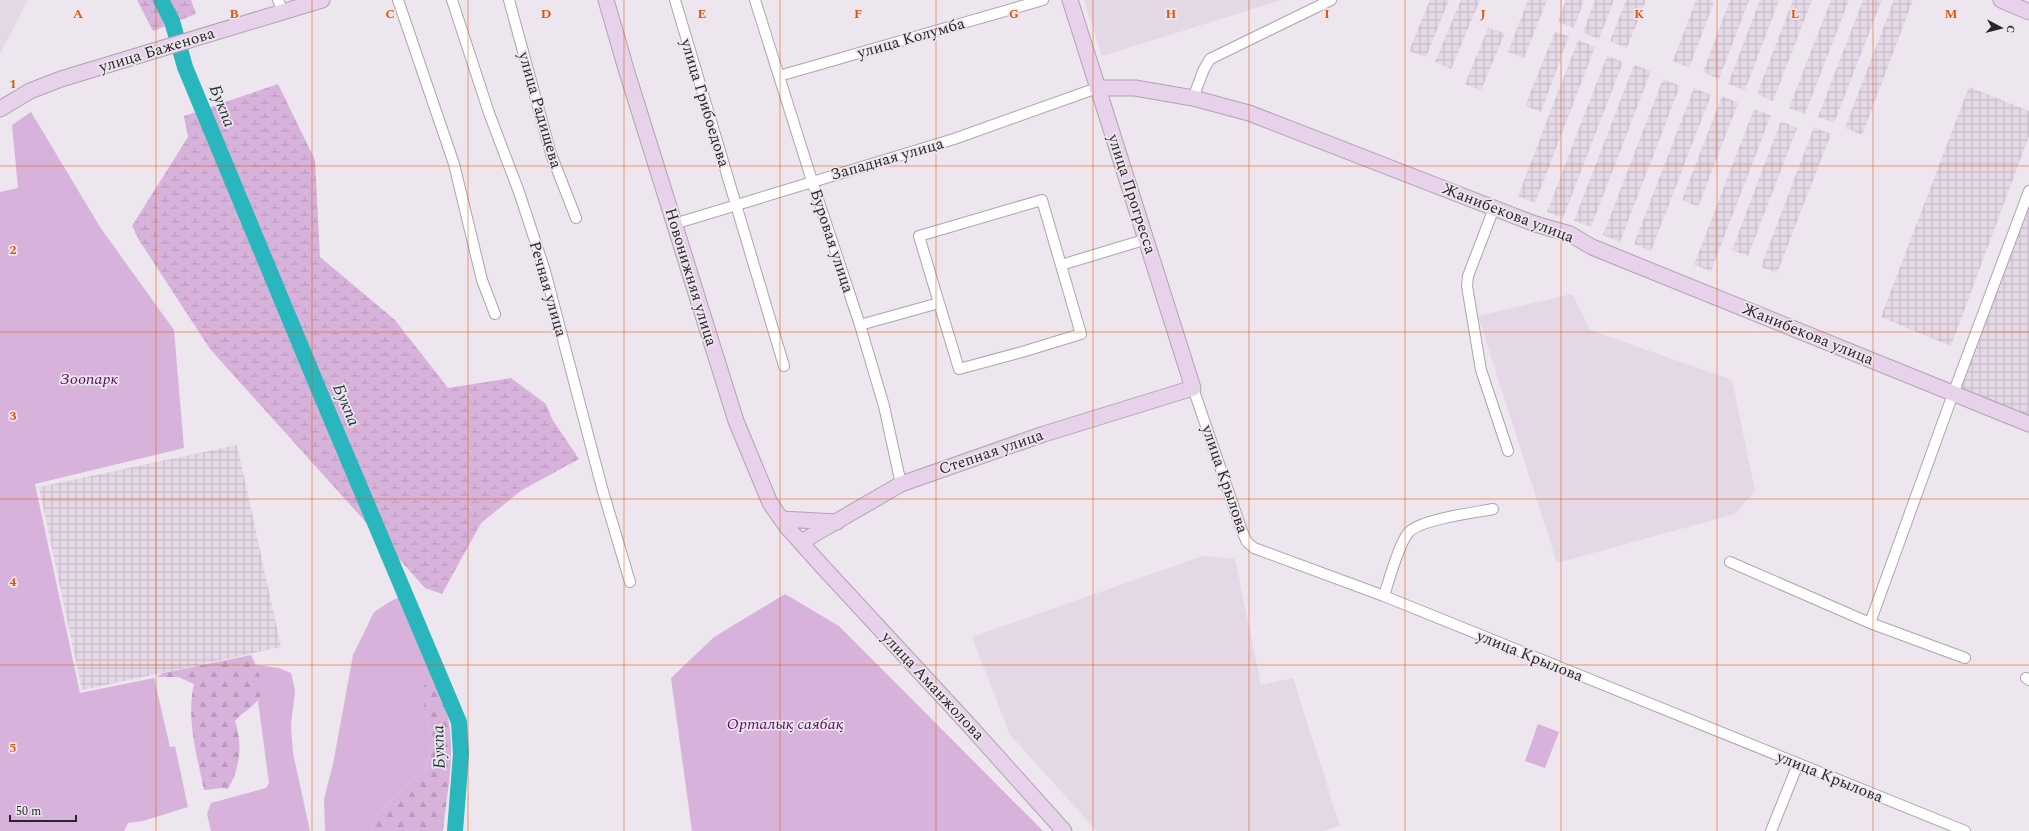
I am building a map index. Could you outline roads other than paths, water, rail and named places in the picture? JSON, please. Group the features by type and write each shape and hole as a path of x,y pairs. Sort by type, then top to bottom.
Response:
{"street":[{"name":"улица Баженова","path":"0,109 30,91 61,79 211,34 281,5 322,0"},
{"path":"398,0 454,164 482,280 494,314"},
{"name":"Речная улица","path":"452,0 489,113 519,192 545,271 602,488 630,582"},
{"name":"улица Радищева","path":"509,0 551,154 576,218"},
{"name":"Новонижняя улица","path":"606,0 626,69 736,421 770,503 781,519 801,542"},
{"name":"улица Грибоедова","path":"675,0 784,366"},
{"name":"Буровая улица","path":"755,0 812,181 860,325 884,406 901,484"},
{"name":"улица Колумба","path":"779,76 1043,0"},
{"name":"улица Прогресса","path":"1070,0 1193,388"},
{"path":"1193,98 1204,69 1210,59 1331,0"},
{"path":"2001,0 2029,12"},
{"name":"Западная улица","path":"674,224 954,139 1097,88"},
{"name":"Жанибекова улица","path":"1097,88 1135,88 1193,98 1249,113 1535,224 1570,234 1592,247 2029,424"},
{"path":"1870,622 2029,191"},
{"path":"1042,200 1081,334 959,369 939,303 919,236 1042,200"},
{"path":"1494,208 1468,276 1466,286 1481,370 1508,451"},
{"path":"1061,266 1146,239"},
{"path":"860,325 939,303"},
{"name":"Степная улица","path":"801,542 901,484 1044,434 1193,388"},
{"name":"улица Крылова","path":"1193,388 1247,542 1261,551 1384,596 1965,831"},
{"path":"1384,596 1405,539 1413,529 1423,523 1493,509"},
{"path":"781,519 837,522"},
{"name":"улица Аманжолова","path":"801,542 1064,831"},
{"path":"1730,562 1870,622 1965,658"},
{"path":"1771,831 1798,764"}],"waterway":[{"name":"Букпа","path":"161,0 172,21 185,67 459,722 461,754 455,831"}],"park label":[{"name":"Зоопарк","path":"89,379"},
{"name":"Орталық саябақ","path":"785,724"}]}
